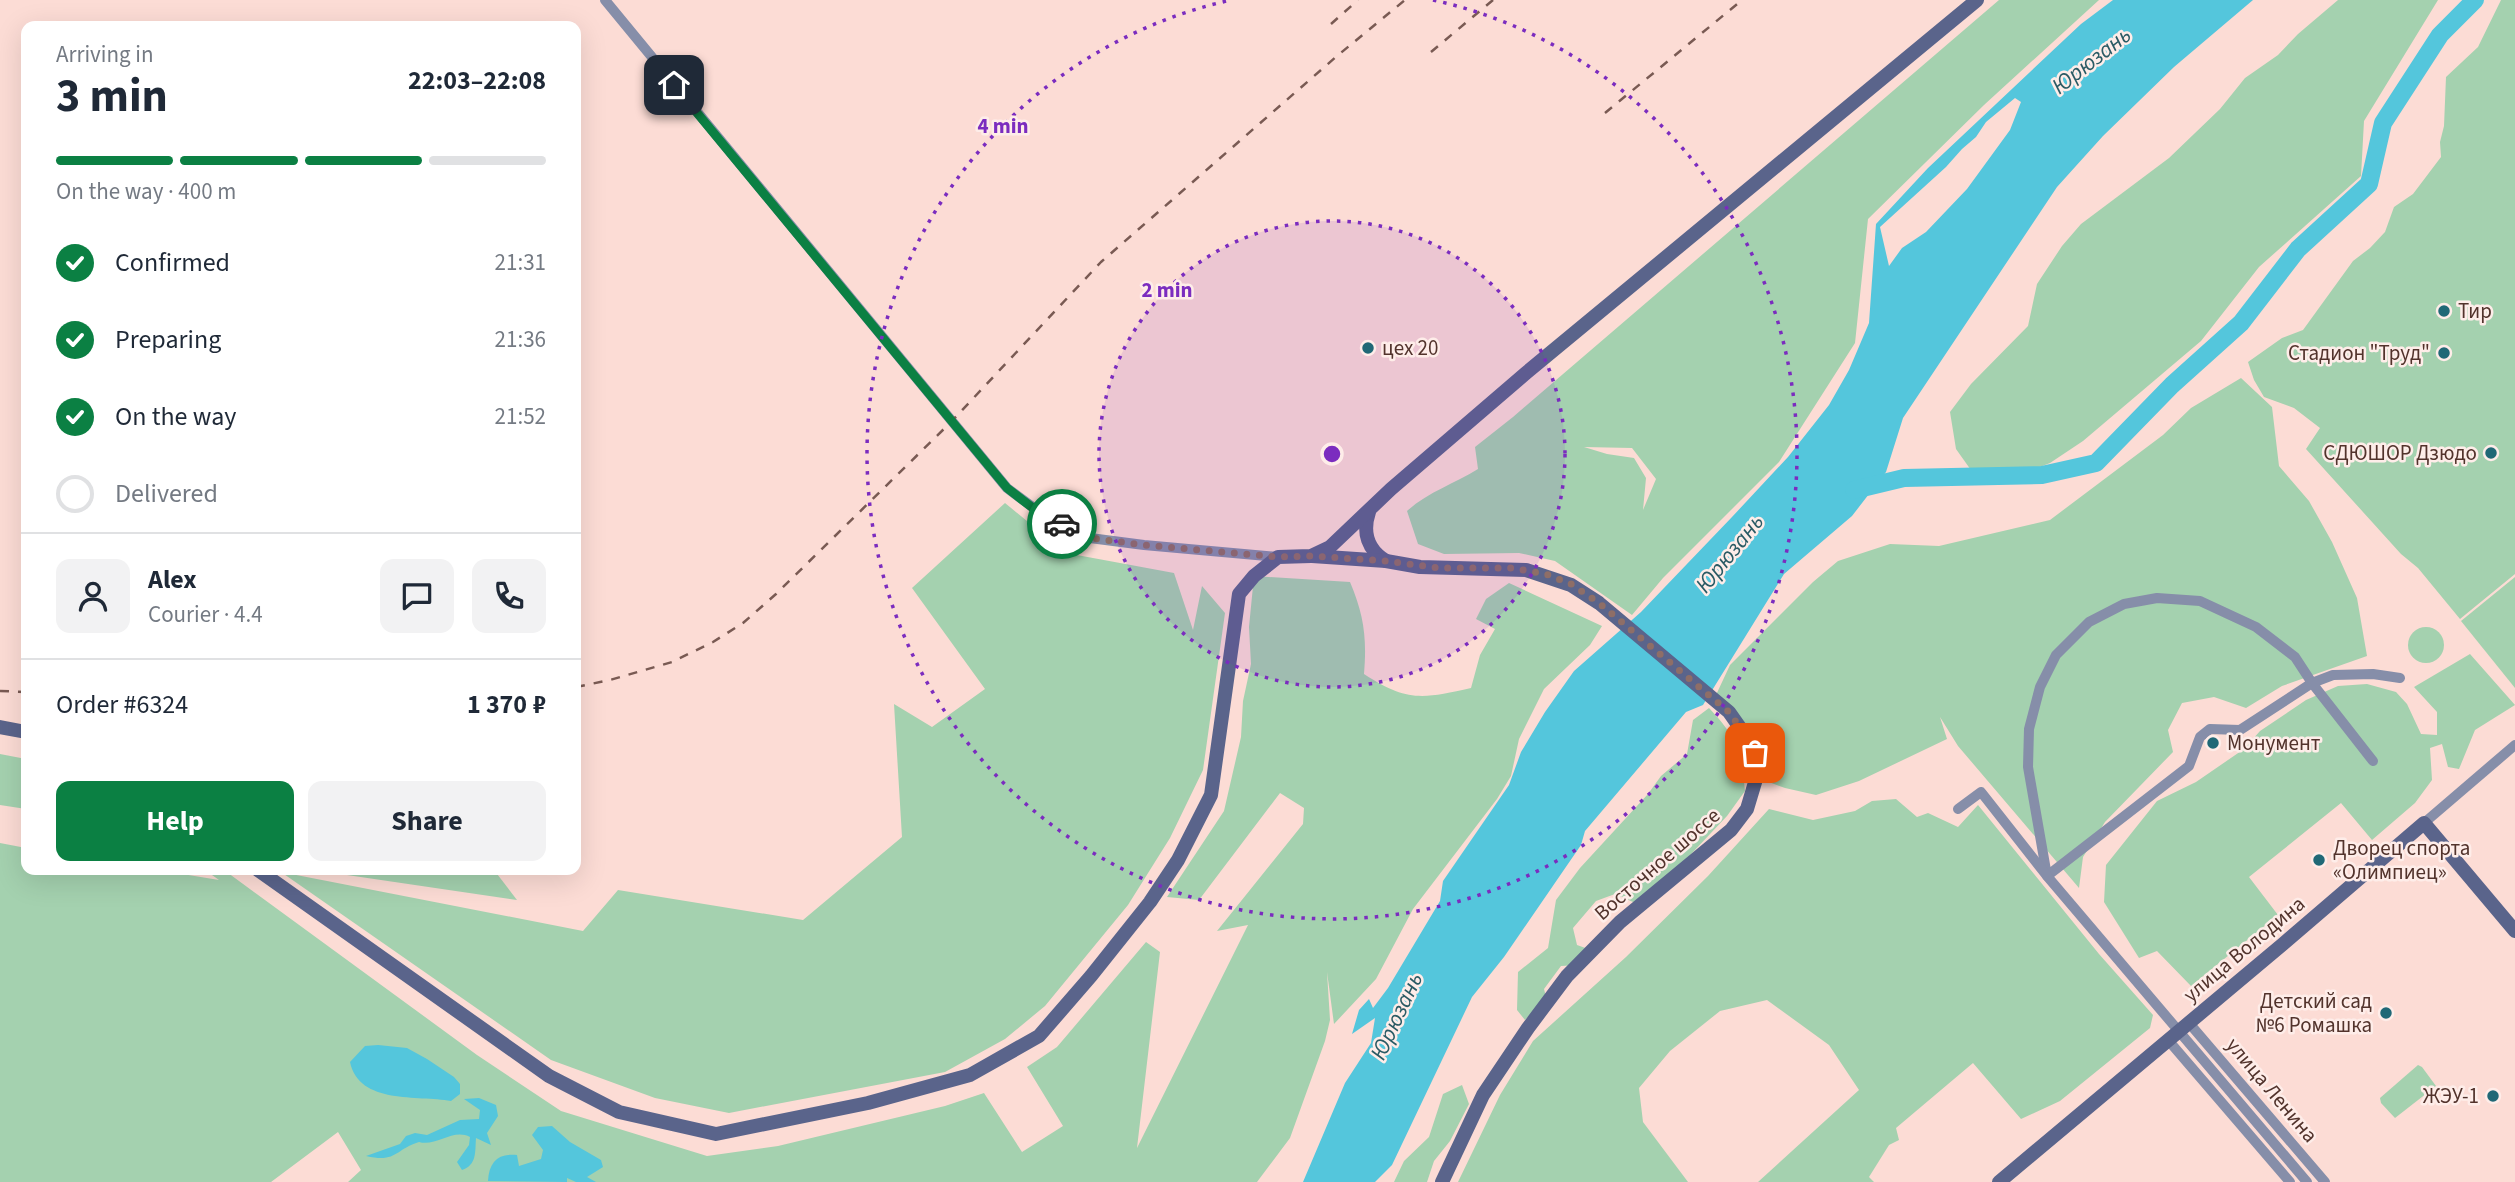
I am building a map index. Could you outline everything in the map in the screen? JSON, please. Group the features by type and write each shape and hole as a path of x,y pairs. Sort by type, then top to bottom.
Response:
{"street":[{"path":"605,0 1007,488 1038,512 1090,538 1278,557"},
{"path":"1311,556 1329,547 1391,489 1526,373 1977,0"},
{"path":"1369,512 1364,527 1369,543 1376,554 1386,561"},
{"name":"Восточное шоссе","path":"1278,557 1311,556 1386,561 1433,568 1527,570 1571,584 1599,603 1729,712 1755,753 1756,779 1747,808 1731,830 1620,922 1567,976 1483,1095 1442,1182"},
{"path":"265,875 549,1076 619,1112 716,1135 868,1104 970,1075 1039,1036 1150,902 1178,860 1211,795 1239,594 1254,576 1278,557"},
{"path":"2047,877 2028,767 2029,729 2040,687 2056,655 2089,622 2124,604 2157,597 2200,601 2256,627 2295,657 2373,761"},
{"path":"2047,877 2189,766 2200,737 2210,729 2240,730 2312,683 2333,675 2372,674 2400,678"},
{"path":"0,727 21,731"},
{"name":"улица Володина","path":"1999,1182 2515,745"},
{"path":"1958,809 1981,792 2047,877 2307,1182"},
{"path":"2424,823 2515,930"},
{"path":"2179,1031 2265,1153 2290,1182"},
{"name":"улица Ленина","path":"2179,1031 2325,1182"}],"green space":[{"path":"1999,0 2099,0 1984,105 1868,219 1855,343 1779,462 1663,578 1632,615 1555,561 1519,553 1444,554 1418,544 1407,511 1432,493 1478,469 1475,447","holes":["1584,447 1632,448 1656,479 1643,510 1646,478 1634,458"]},
{"path":"2338,0 2438,0 2364,121 2361,176 2259,267 2201,341 2083,441 2050,463 2011,478 1978,480 1956,449 1950,412 1971,384 2028,326 2037,284 2062,246 2081,224 2169,158 2220,109 2245,78 2278,55"},
{"path":"2501,0 2515,0 2515,574 2460,619 2418,568 2401,554 2306,449 2320,428 2294,408 2264,397 2248,362 2282,338 2303,330 2353,261 2385,232 2394,207 2413,194 2441,157 2446,77 2478,47"},
{"path":"2241,378 2272,407 2279,466 2309,501 2332,542 2357,598 2367,656 2282,686 2246,708 2214,697 2182,703 2168,730 2173,752 2105,822 2083,857 2079,888 1958,746 1940,717 1947,739 1859,781 1816,795 1766,781 1762,763 1716,695 1730,665 1813,582 1838,561 1890,544 1939,546 2050,520 2163,435 2191,408"},
{"path":"1005,503 1066,553 1174,573 1193,630 1202,586 1225,613 1203,770 1170,838 1128,905 1045,1006 1005,1039 945,1072 729,1113 655,1098 551,1060 285,875 583,931 618,890 803,920 902,837 894,704 932,727 985,689 912,588"},
{"path":"1254,576 1350,582 1359,605 1363,627 1364,674 1392,690 1427,696 1471,688 1480,655 1495,629 1476,619 1486,599 1509,583 1602,626 1590,645 1544,689 1519,739 1511,776 1497,799 1413,909 1376,979 1334,1024 1327,972 1330,1020 1325,1041 1290,1138 1257,1182 348,1182 361,1170 338,1132 271,1182 0,1182 0,843 21,847 21,875 188,875 219,880 212,875 231,875 477,1055 561,1111 707,1156 778,1146 945,1106 984,1093 1022,1152 1063,1126 1027,1067 1057,1047 1146,942 1160,952 1137,1148 1248,925 1217,931 1303,824 1304,808 1280,793 1199,900 1167,897 1224,811 1241,737 1243,701 1251,664 1249,627"},
{"path":"2515,577 2515,688 2461,621"},
{"path":"2426,627 2439,632 2444,645 2439,658 2426,663 2413,658 2408,645 2413,632"},
{"path":"2470,654 2515,705 2475,730 2459,769 2448,767 2442,744 2430,748 2432,780 2415,803 2372,840 2341,803 2249,877 2278,915 2191,986 2157,951 2139,958 2104,902 2106,865 2157,801 2196,782 2244,749 2260,731 2306,700 2338,686 2367,684 2396,692 2407,704 2421,734 2437,735 2437,712 2414,687"},
{"path":"1709,708 1726,728 1736,746 1745,791 1727,816 1642,906 1615,894 1596,901 1573,928 1577,945 1591,950 1579,965 1561,966 1544,989 1546,997 1525,1020 1517,1010 1518,972 1548,948 1556,900 1580,868 1648,794 1661,776 1687,754 1693,720"},
{"path":"0,754 21,758 21,808 0,805"},
{"path":"1896,799 1917,817 1928,813 1958,827 1978,805 2099,954 2153,1015 2150,1028 2060,1101 2021,1119 1973,1063 1896,1128 1899,1140 1889,1145 1869,1177 1874,1182 1758,1182 1859,1090 1829,1045 1767,1000 1720,1011 1670,1051 1639,1088 1643,1122 1688,1182 1458,1182 1500,1095 1533,1041 1626,957 1708,876 1769,809 1813,820 1855,811 1872,801"},
{"path":"347,875 498,875 517,900"},
{"path":"2418,1065 2436,1086 2395,1118 2381,1103 2380,1098"},
{"path":"1462,1085 1469,1104 1450,1141 1434,1161 1427,1182 1394,1182 1404,1161 1429,1137 1443,1094"}],"water":[{"name":"Юрюзань","path":"2113,0 2253,0 2174,67 2103,136 2057,187 1903,418 1886,472 1852,516 1784,574 1703,705 1686,712 1585,831 1581,845 1504,957 1472,997 1392,1165 1375,1182 1303,1182 1345,1083 1371,1043 1375,1018 1352,1034 1359,1010 1369,999 1373,1008 1388,988 1440,901 1443,881 1509,785 1521,752 1545,712 1574,671 1641,612 1788,457 1829,405 1849,370 1869,323 1876,224 1928,168 2081,24","holes":["2015,98 2021,102 2010,130 1967,189 1926,232 1902,248 1889,266 1880,227 1946,167 1976,137 1986,122"]},
{"path":"365,1046 407,1048 427,1059 454,1077 460,1084 460,1094 451,1101 407,1097 377,1092 365,1085 356,1076 350,1062"},
{"path":"479,1098 496,1105 498,1116 487,1133 491,1145 476,1138 474,1157 467,1168 462,1170 457,1162 469,1145 470,1137 464,1135 419,1142 390,1157 366,1156 400,1144 406,1136 415,1133 427,1135 460,1120 479,1119 480,1110 464,1099"},
{"path":"552,1126 570,1142 601,1160 603,1167 587,1177 596,1182 576,1182 567,1178 567,1182 488,1181 490,1169 500,1157 517,1155 519,1166 541,1159 543,1150 532,1135 538,1127"}],"waterway":[{"path":"1854,490 1904,478 2042,475 2096,463 2172,385 2241,323 2298,249 2369,184 2383,123 2440,35 2475,0"}],"railway":[{"path":"1331,24 1358,0"},
{"path":"581,686 672,662 713,642 743,623 951,422 1101,262 1405,0"},
{"path":"1431,52 1493,0"},
{"path":"1605,113 1742,0"},
{"path":"0,691 21,692"}],"way so far":[{"path":"1062,524 1090,538 1110,542 1278,557 1311,556 1386,561 1420,567 1512,568 1546,574 1571,584 1599,603 1729,712 1755,753"}],"place":[{"name":"Тир","path":"2444,311"},
{"name":"цех 20","path":"1368,348"},
{"name":"Стадион \"Труд\"","path":"2444,353"},
{"name":"СДЮШОР Дзюдо","path":"2491,453"},
{"name":"Монумент","path":"2213,743"},
{"name":"Дворец спорта «Олимпиец»","path":"2319,860"},
{"name":"Детский сад №6 Ромашка","path":"2386,1013"},
{"name":"ЖЭУ-1","path":"2493,1096"}],"route":[{"path":"674,85 1007,488 1038,512 1062,524"}]}
